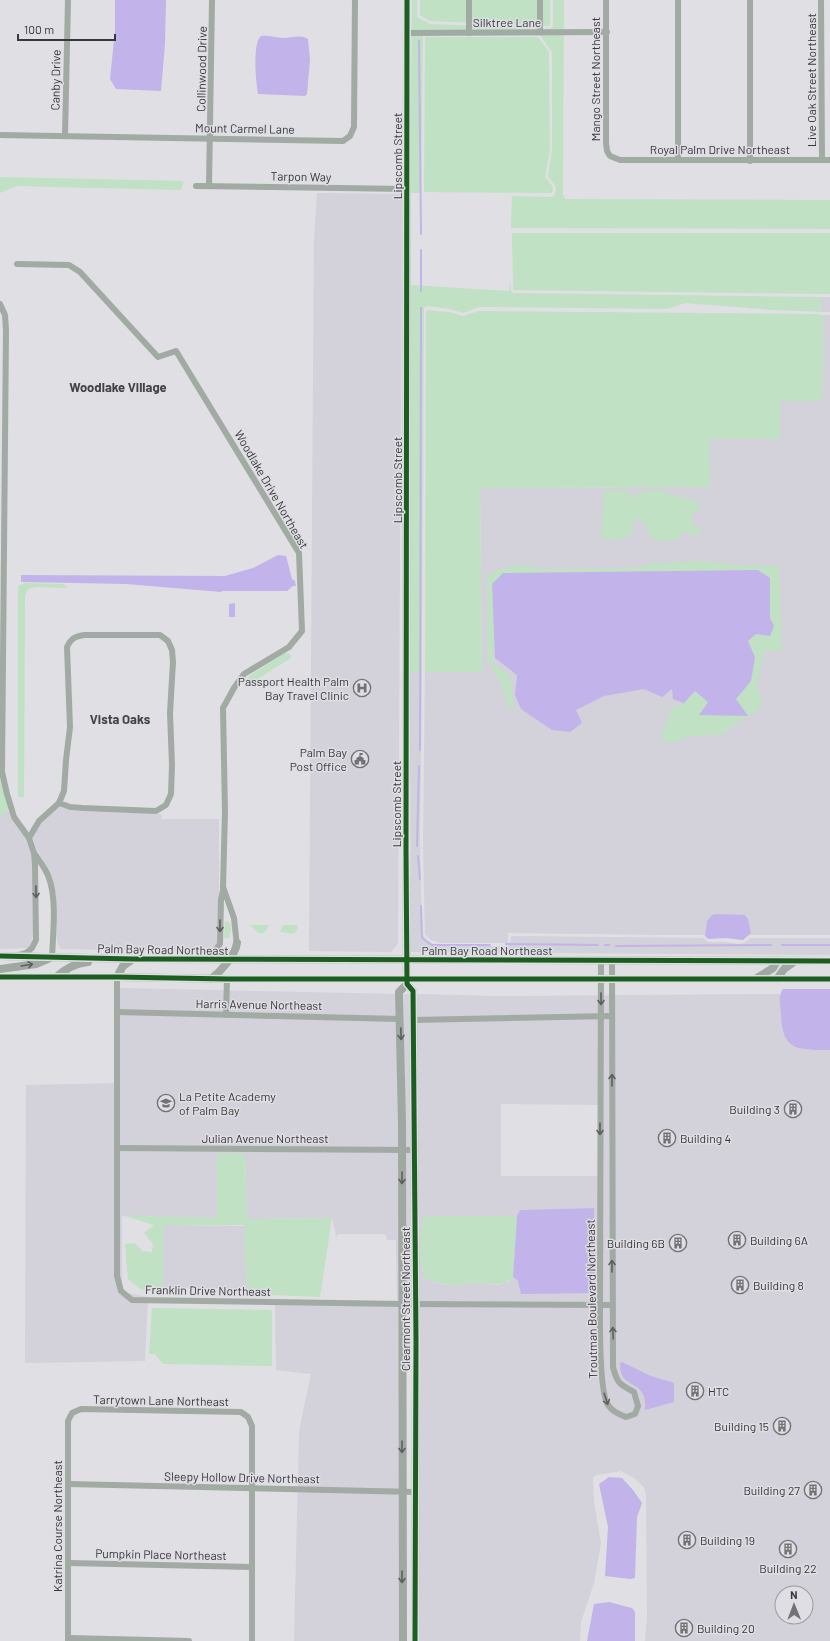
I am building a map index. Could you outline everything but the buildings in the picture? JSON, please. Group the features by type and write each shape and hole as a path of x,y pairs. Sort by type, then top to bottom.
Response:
{"street":[{"name":"Canby Drive","path":"65,136 68,0"},
{"name":"Collinwood Drive","path":"209,186 211,139 212,0"},
{"name":"Mount Carmel Lane","path":"0,135 343,141 350,136 354,127 355,0"},
{"name":"Lipscomb Street","path":"407,0 407,960"},
{"path":"468,32 469,0"},
{"path":"540,0 540,32"},
{"name":"Mango Street Northeast","path":"606,0 606,142 607,151 610,156"},
{"path":"678,0 678,160"},
{"path":"750,0 750,161"},
{"name":"Live Oak Street Northeast","path":"821,0 822,160"},
{"name":"Silktree Lane","path":"407,33 607,32"},
{"name":"Royal Palm Drive Northeast","path":"610,156 620,160 830,160"},
{"name":"Tarpon Way","path":"196,186 407,189"},
{"name":"Woodlake Drive Northeast","path":"17,264 69,265 80,272 158,357 176,351 299,553 302,631 289,647 244,674 223,708 225,812 220,944 211,956 204,960"},
{"path":"0,304 5,315 3,389 6,414 3,456 2,772 14,817 29,838 34,853 36,940 32,948 26,953 17,956"},
{"path":"0,410 6,414"},
{"path":"29,838 39,821 59,803 64,791 70,727 67,647 70,640 77,636 85,635 160,635 168,641 172,650 173,662 170,713 172,765 171,794 166,805 156,811 82,808 70,807 59,803"},
{"path":"0,969 36,964 52,957 53,899 50,879 44,866 34,853"},
{"name":"Woodlake Drive Northeast","path":"223,887 234,918 238,960"},
{"path":"211,979 222,970 237,943"},
{"name":"Palm Bay Road Northeast","path":"0,956 133,960 830,961"},
{"path":"56,977 68,968 79,963 90,962 100,958"},
{"path":"117,976 123,966 133,960"},
{"name":"Clearmont Street Northeast","path":"407,960 407,981 413,991 415,1091 415,1641"},
{"name":"Troutman Boulevard Northeast","path":"601,960 600,1305 604,1390 607,1404 613,1411 626,1417 635,1414 638,1406 634,1392 624,1387 617,1381 613,1367 612,961"},
{"path":"756,979 773,968 777,961"},
{"path":"777,979 784,969 795,961"},
{"path":"0,977 117,976 211,979 407,981 830,979"},
{"name":"Franklin Drive Northeast","path":"117,976 117,1276 121,1291 132,1300 403,1304 612,1304"},
{"path":"226,1015 227,979"},
{"name":"Clearmont Street Northeast","path":"403,1641 403,1304 399,992 407,981"},
{"name":"Harris Avenue Northeast","path":"117,1012 400,1019"},
{"path":"413,1020 612,1016"},
{"name":"Julian Avenue Northeast","path":"117,1148 414,1150"},
{"path":"600,1172 612,1172"},
{"path":"402,1384 416,1384"},
{"name":"Tarrytown Lane Northeast","path":"72,1413 81,1409 241,1412 248,1417 252,1426 252,1488"},
{"name":"Katrina Course Northeast","path":"68,1639 68,1420 72,1413"},
{"name":"Sleepy Hollow Drive Northeast","path":"68,1484 415,1492"},
{"path":"252,1488 252,1641"},
{"name":"Pumpkin Place Northeast","path":"68,1563 252,1567"},
{"path":"68,1639 189,1641"}],"shaded area":[{"path":"115,0 166,0 165,44 161,91 116,89 110,79 115,30"},
{"path":"261,36 283,38 299,36 308,39 310,60 307,94 305,96 258,94 256,47"},
{"path":"317,193 402,194 398,943 391,952 309,951 314,238"},
{"path":"820,297 830,297 830,312 821,312"},
{"path":"823,315 830,315 830,935 508,933 508,943 442,943 431,940 425,934 423,844 425,672 482,672 480,488 709,487 709,439 780,439 779,401 822,401"},
{"path":"278,555 286,556 292,579 295,581 296,586 293,586 287,591 221,592 126,584 21,582 21,575 225,576 253,568"},
{"path":"758,570 770,578 770,618 774,626 770,636 756,634 748,641 755,657 751,681 736,699 748,716 699,715 708,702 695,691 684,703 673,699 672,689 662,697 644,689 604,696 576,710 582,723 570,732 552,730 521,709 515,695 517,675 495,658 492,584 503,573"},
{"path":"235,603 235,617 229,617 229,604"},
{"path":"410,672 422,672 420,837 422,934 429,943 442,946 507,946 510,944 511,936 704,938 708,942 738,944 744,943 750,938 830,938 830,955 411,952"},
{"path":"0,773 7,809 23,833 30,849 32,861 33,933 31,946 26,948 0,949"},
{"path":"58,807 73,811 161,814 162,819 219,819 219,938 215,949 209,952 61,949 57,942 56,896 52,879 35,846 33,838 38,826"},
{"path":"712,915 745,915 748,919 751,933 743,940 726,938 708,939 705,936 707,921"},
{"path":"119,988 398,994 399,1641 294,1641 299,1431 311,1374 276,1370 275,1301 397,1304 396,1240 387,1240 384,1234 340,1234 337,1235 337,1240 332,1218 247,1219 245,1154 217,1153 217,1218 122,1216 122,1292 148,1297 145,1361 25,1363 26,1085 117,1083"},
{"path":"783,989 830,989 830,1050 809,1050 794,1046 788,1041 784,1035 782,1026 780,994"},
{"path":"404,994 410,994 412,1304 406,1304"},
{"path":"417,994 495,996 780,994 782,1030 786,1039 806,1050 830,1050 830,1641 645,1641 647,1617 646,1495 644,1487 634,1478 621,1471 593,1477 594,1502 601,1543 594,1583 581,1622 580,1641 418,1641","holes":["501,1104 602,1105 602,1176 501,1176","594,1208 518,1281 513,1277 509,1282 498,1285 483,1283 454,1285 441,1284 434,1282 422,1271 420,1243 424,1216 517,1216 520,1210"]},
{"path":"594,1208 595,1293 521,1294 518,1281 513,1277 517,1216 520,1210"},
{"path":"163,1225 245,1226 247,1289 163,1287"},
{"path":"622,1362 651,1376 674,1383 674,1402 645,1410 645,1401 640,1389 626,1381 623,1377 620,1368 620,1363"},
{"path":"609,1477 622,1478 642,1503 637,1517 635,1578 630,1579 605,1576 608,1527 599,1484"},
{"path":"609,1602 632,1608 635,1612 635,1641 587,1641 594,1604"}],"green space":[{"path":"412,0 417,0 417,17 430,24 550,29 553,26 553,0 564,0 563,194 565,199 830,200 830,229 511,228 512,196 552,197 555,194 556,187 548,176 552,150 552,52 540,35 423,35 421,193 410,193"},
{"path":"420,0 550,0 550,26 430,21 420,15"},
{"path":"425,37 538,37 549,52 550,150 545,177 553,187 552,193 424,192"},
{"path":"0,177 184,181 181,190 16,186 0,193"},
{"path":"512,233 830,233 830,294 513,290"},
{"path":"510,278 511,291 513,293 820,297 821,312 685,303 667,309 479,307 463,313 450,309 427,306 424,308 422,672 410,672 411,285 509,291"},
{"path":"426,310 449,312 463,316 479,311 823,315 822,401 780,401 780,439 709,439 710,487 480,488 482,672 425,672"},
{"path":"604,490 627,491 636,500 637,493 658,490 697,501 700,511 692,513 692,524 701,529 699,536 682,532 679,540 653,540 644,522 634,519 633,530 628,537 613,540 601,538"},
{"path":"704,561 737,565 779,567 782,650 763,652 757,688 762,698 758,710 735,723 725,734 687,737 681,741 671,742 660,739 672,707 684,703 694,691 708,702 699,715 736,699 751,681 755,657 748,641 770,618 770,578 758,570 523,573 509,653 492,647 494,664 510,676 514,708 520,713 509,706 499,680 491,667 487,656 487,576 497,570 518,565 545,569 632,568 656,563"},
{"path":"25,583 63,584 68,588 36,587 28,589 25,596 24,797 18,797 18,586"},
{"path":"285,653 290,654 291,658 251,683 248,681 249,676"},
{"path":"0,749 2,779 8,807 5,814 0,817"},
{"path":"225,921 229,922 231,926 229,938 224,938"},
{"path":"250,925 269,926 264,933 258,933"},
{"path":"283,925 298,925 297,930 291,934 280,932"},
{"path":"217,1153 245,1154 247,1219 332,1218 320,1297 245,1294 247,1289 244,1225 163,1225 163,1287 142,1290 128,1279 125,1244 135,1243 142,1251 152,1252 153,1244 144,1233 154,1225 122,1215 217,1218"},
{"path":"424,1216 517,1216 513,1277 506,1283 502,1284 481,1283 460,1285 439,1283 425,1278 422,1271 420,1255 421,1231"},
{"path":"152,1308 272,1310 272,1366 163,1364 155,1354 149,1354"}],"waterway":[{"path":"419,41 421,234"},
{"path":"421,250 421,291"},
{"path":"420,750 421,308"},
{"path":"417,846 419,766"},
{"path":"418,856 420,879"},
{"path":"421,906 422,938 432,945 490,945"},
{"path":"506,944 598,945"},
{"path":"616,946 771,945"},
{"path":"782,945 830,945"}],"cycle path":[{"path":"407,0 406,850 407,984 413,991 416,1340 415,1641"},
{"path":"0,956 133,959 830,961"},
{"path":"0,977 227,979 830,979"}],"place":[{"name":"Passport Health Palm Bay Travel Clinic","path":"362,688"},
{"name":"Palm Bay Post Office","path":"360,759"},
{"name":"La Petite Academy of Palm Bay","path":"166,1103"},
{"name":"Building 3","path":"793,1109"},
{"name":"Building 4","path":"667,1138"},
{"name":"Building 6A","path":"737,1240"},
{"name":"Building 6B","path":"678,1243"},
{"name":"Building 8","path":"740,1285"},
{"name":"HTC","path":"695,1391"},
{"name":"Building 15","path":"782,1426"},
{"name":"Building 27","path":"813,1490"},
{"name":"Building 19","path":"687,1540"},
{"name":"Building 22","path":"788,1549"},
{"name":"Building 20","path":"684,1628"}],"district":[{"name":"Woodlake Village","path":"118,387"},
{"name":"Vista Oaks","path":"120,719"}]}
